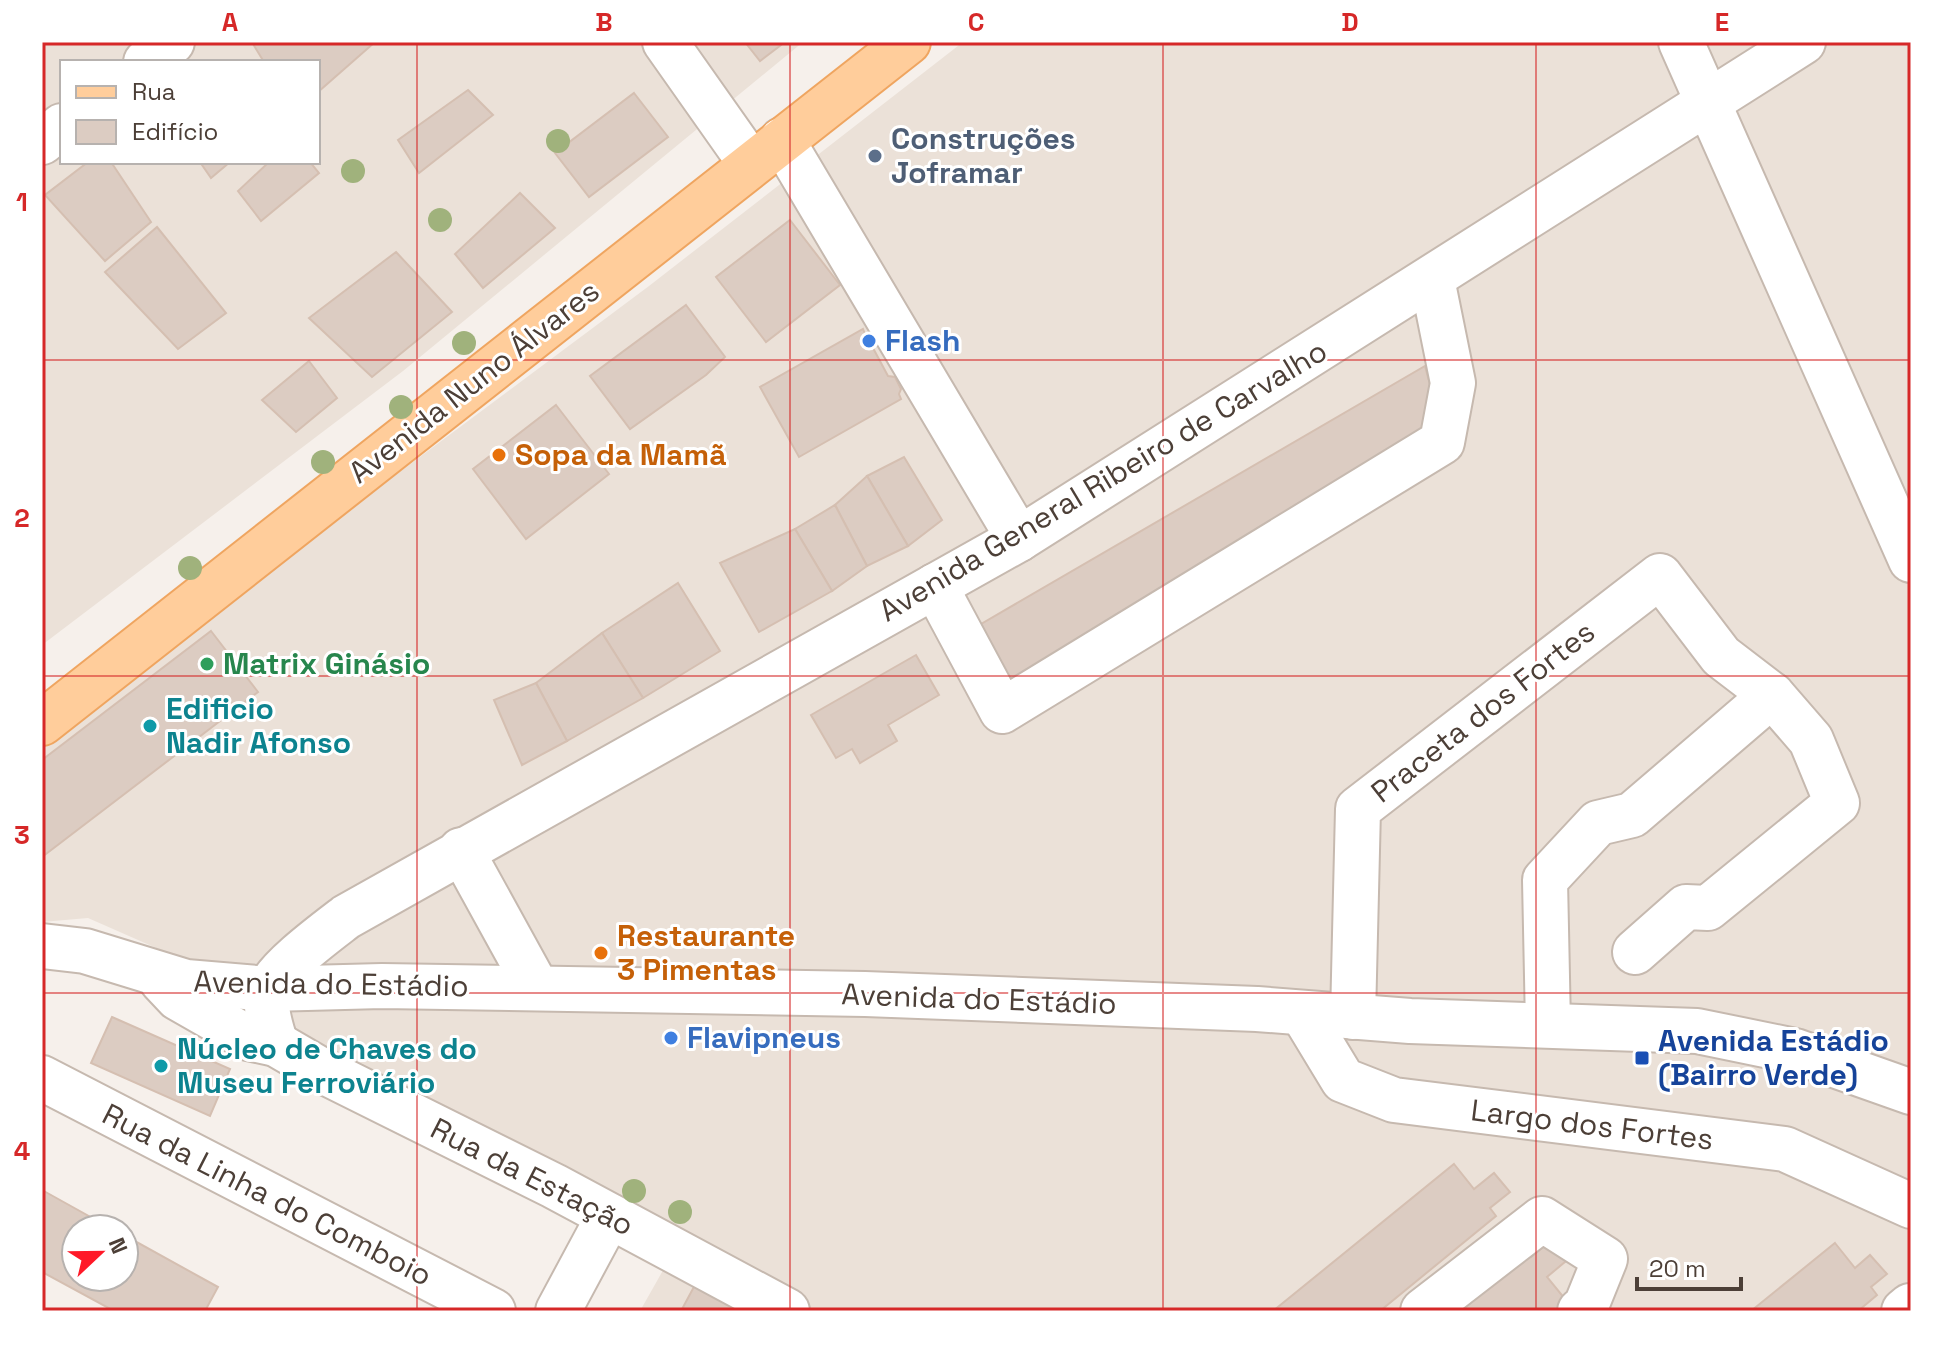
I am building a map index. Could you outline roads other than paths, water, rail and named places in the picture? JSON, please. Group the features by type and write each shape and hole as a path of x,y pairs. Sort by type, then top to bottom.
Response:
{"main road":[{"name":"Avenida Nuno Álvares","path":"42,723 908,42"}],"street":[{"path":"149,60 172,42"},
{"path":"665,42 766,152 1019,539"},
{"path":"1681,42 1911,560"},
{"name":"Avenida General Ribeiro de Carvalho","path":"269,989 297,956 346,917 1019,539 1803,42"},
{"path":"42,142 60,128"},
{"path":"935,586 1002,711 1442,442 1453,383 1432,279"},
{"name":"Praceta dos Fortes","path":"1353,1017 1358,809 1660,576 1721,656 1772,695"},
{"path":"1548,1025 1545,880 1598,823 1632,815 1772,695 1811,740 1837,803 1708,908 1686,907 1635,952"},
{"path":"461,850 537,988"},
{"path":"346,917 359,987"},
{"name":"Avenida do Estádio","path":"42,946 85,951 186,982 269,989 537,988 865,994 1658,1029 1732,1037 1809,1055 1911,1092"},
{"name":"Rua da Estação","path":"157,975 178,998 248,1038 276,1044 787,1311"},
{"path":"269,989 268,1021 276,1044"},
{"name":"Largo dos Fortes","path":"1303,1014 1343,1080 1394,1100 1785,1149 1911,1206"},
{"name":"Rua da Linha do Comboio","path":"42,1078 493,1311"},
{"path":"558,1311 609,1216"},
{"path":"1423,1311 1542,1219 1605,1259 1586,1306 1580,1311"},
{"path":"1904,1311 1910,1306"}],"place":[{"name":"Construções Joframar","path":"875,156"},
{"name":"Flash","path":"869,341"},
{"name":"Sopa da Mamã","path":"499,455"},
{"name":"Matrix Ginásio","path":"207,664"},
{"name":"Edificio Nadir Afonso","path":"150,726"},
{"name":"Restaurante 3 Pimentas","path":"601,953"},
{"name":"Flavipneus","path":"671,1038"},
{"name":"Avenida Estádio (Bairro Verde)","path":"1642,1058"},
{"name":"Núcleo de Chaves do Museu Ferroviário","path":"161,1066"}]}
